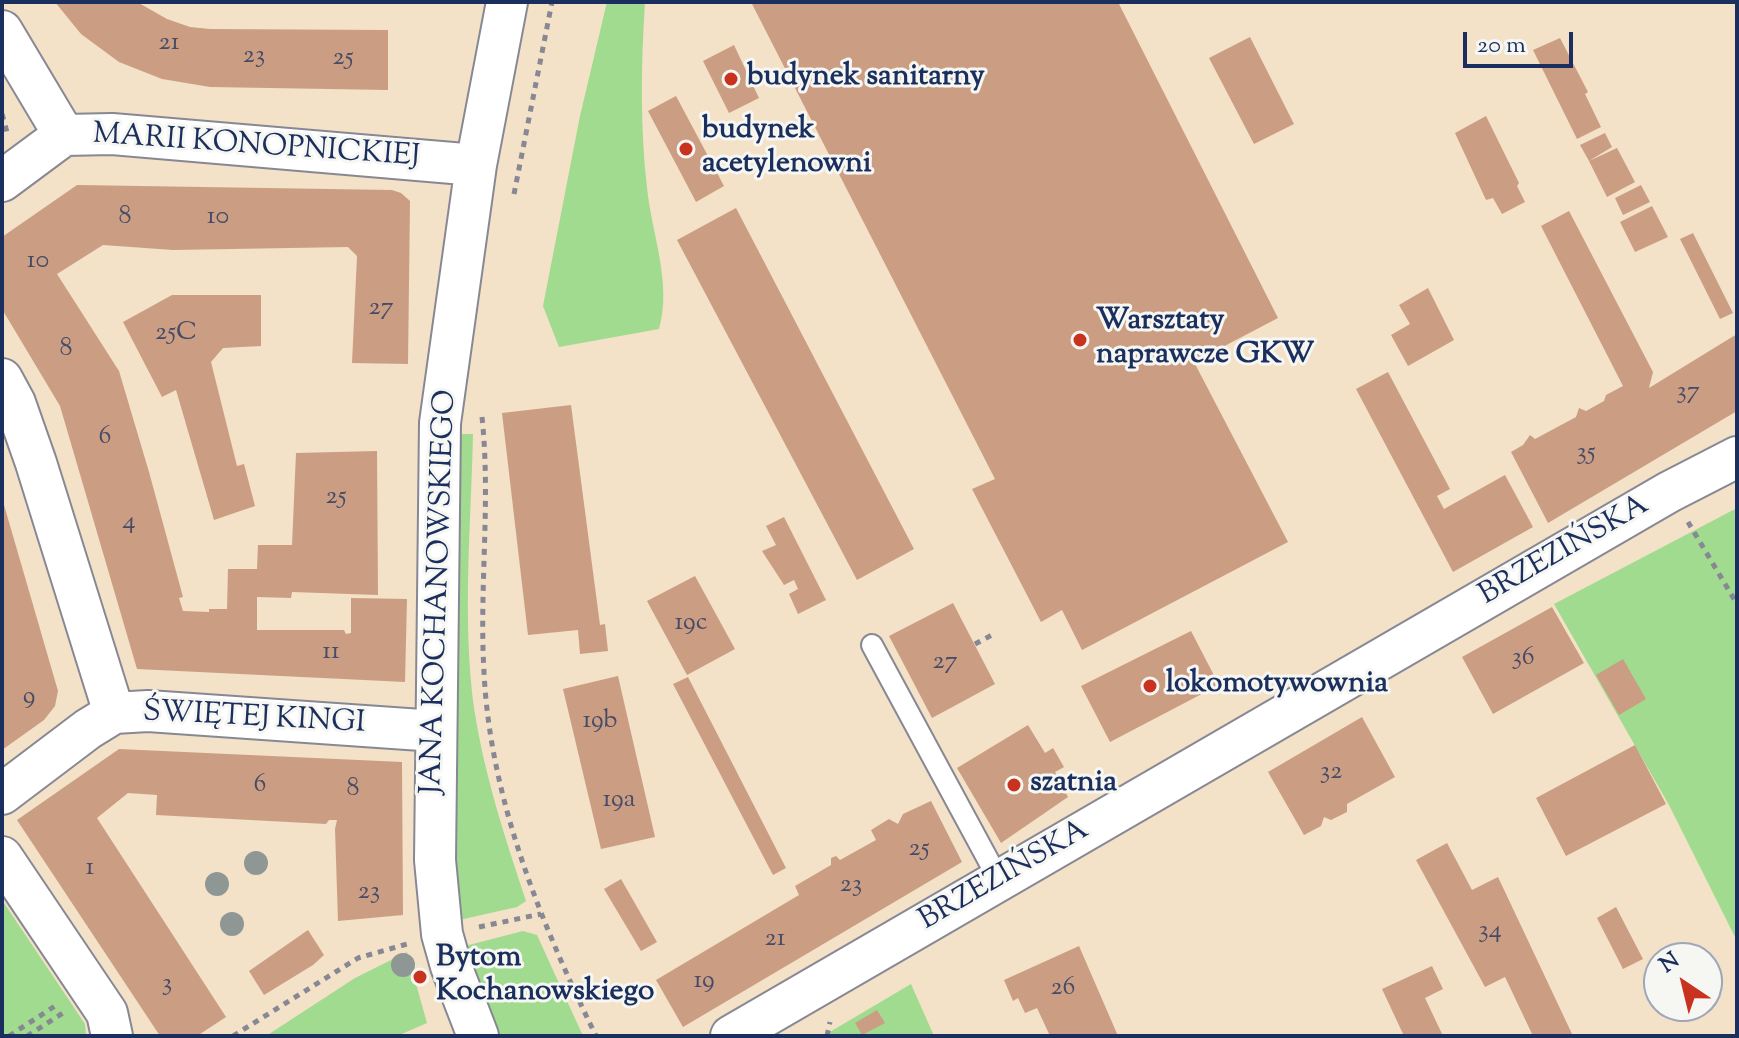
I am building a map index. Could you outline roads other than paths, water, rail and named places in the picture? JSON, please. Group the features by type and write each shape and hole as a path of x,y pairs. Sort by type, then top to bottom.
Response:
{"street":[{"name":"JANA KOCHANOWSKIEGO","path":"478,1036 442,934 435,860 440,423 476,165 507,2"},
{"path":"2,31 64,135"},
{"name":"MARII KONOPNICKIEJ","path":"2,181 64,135 112,134 476,165"},
{"path":"2,379 15,403 31,448 114,713"},
{"name":"BRZEZIŃSKA","path":"731,1036 1669,492 1737,457"},
{"name":"ŚWIĘTEJ KINGI","path":"2,794 114,713 148,711 436,731"},
{"path":"2,857 107,1013 112,1036"}],"lane":[{"path":"872,645 999,880"}],"place":[{"name":"budynek sanitarny","path":"731,79"},
{"name":"budynek acetylenowni","path":"686,149"},
{"name":"Warsztaty naprawcze GKW","path":"1080,340"},
{"name":"lokomotywownia","path":"1150,686"},
{"name":"szatnia","path":"1014,785"},
{"name":"Bytom Kochanowskiego","path":"420,977"}]}
